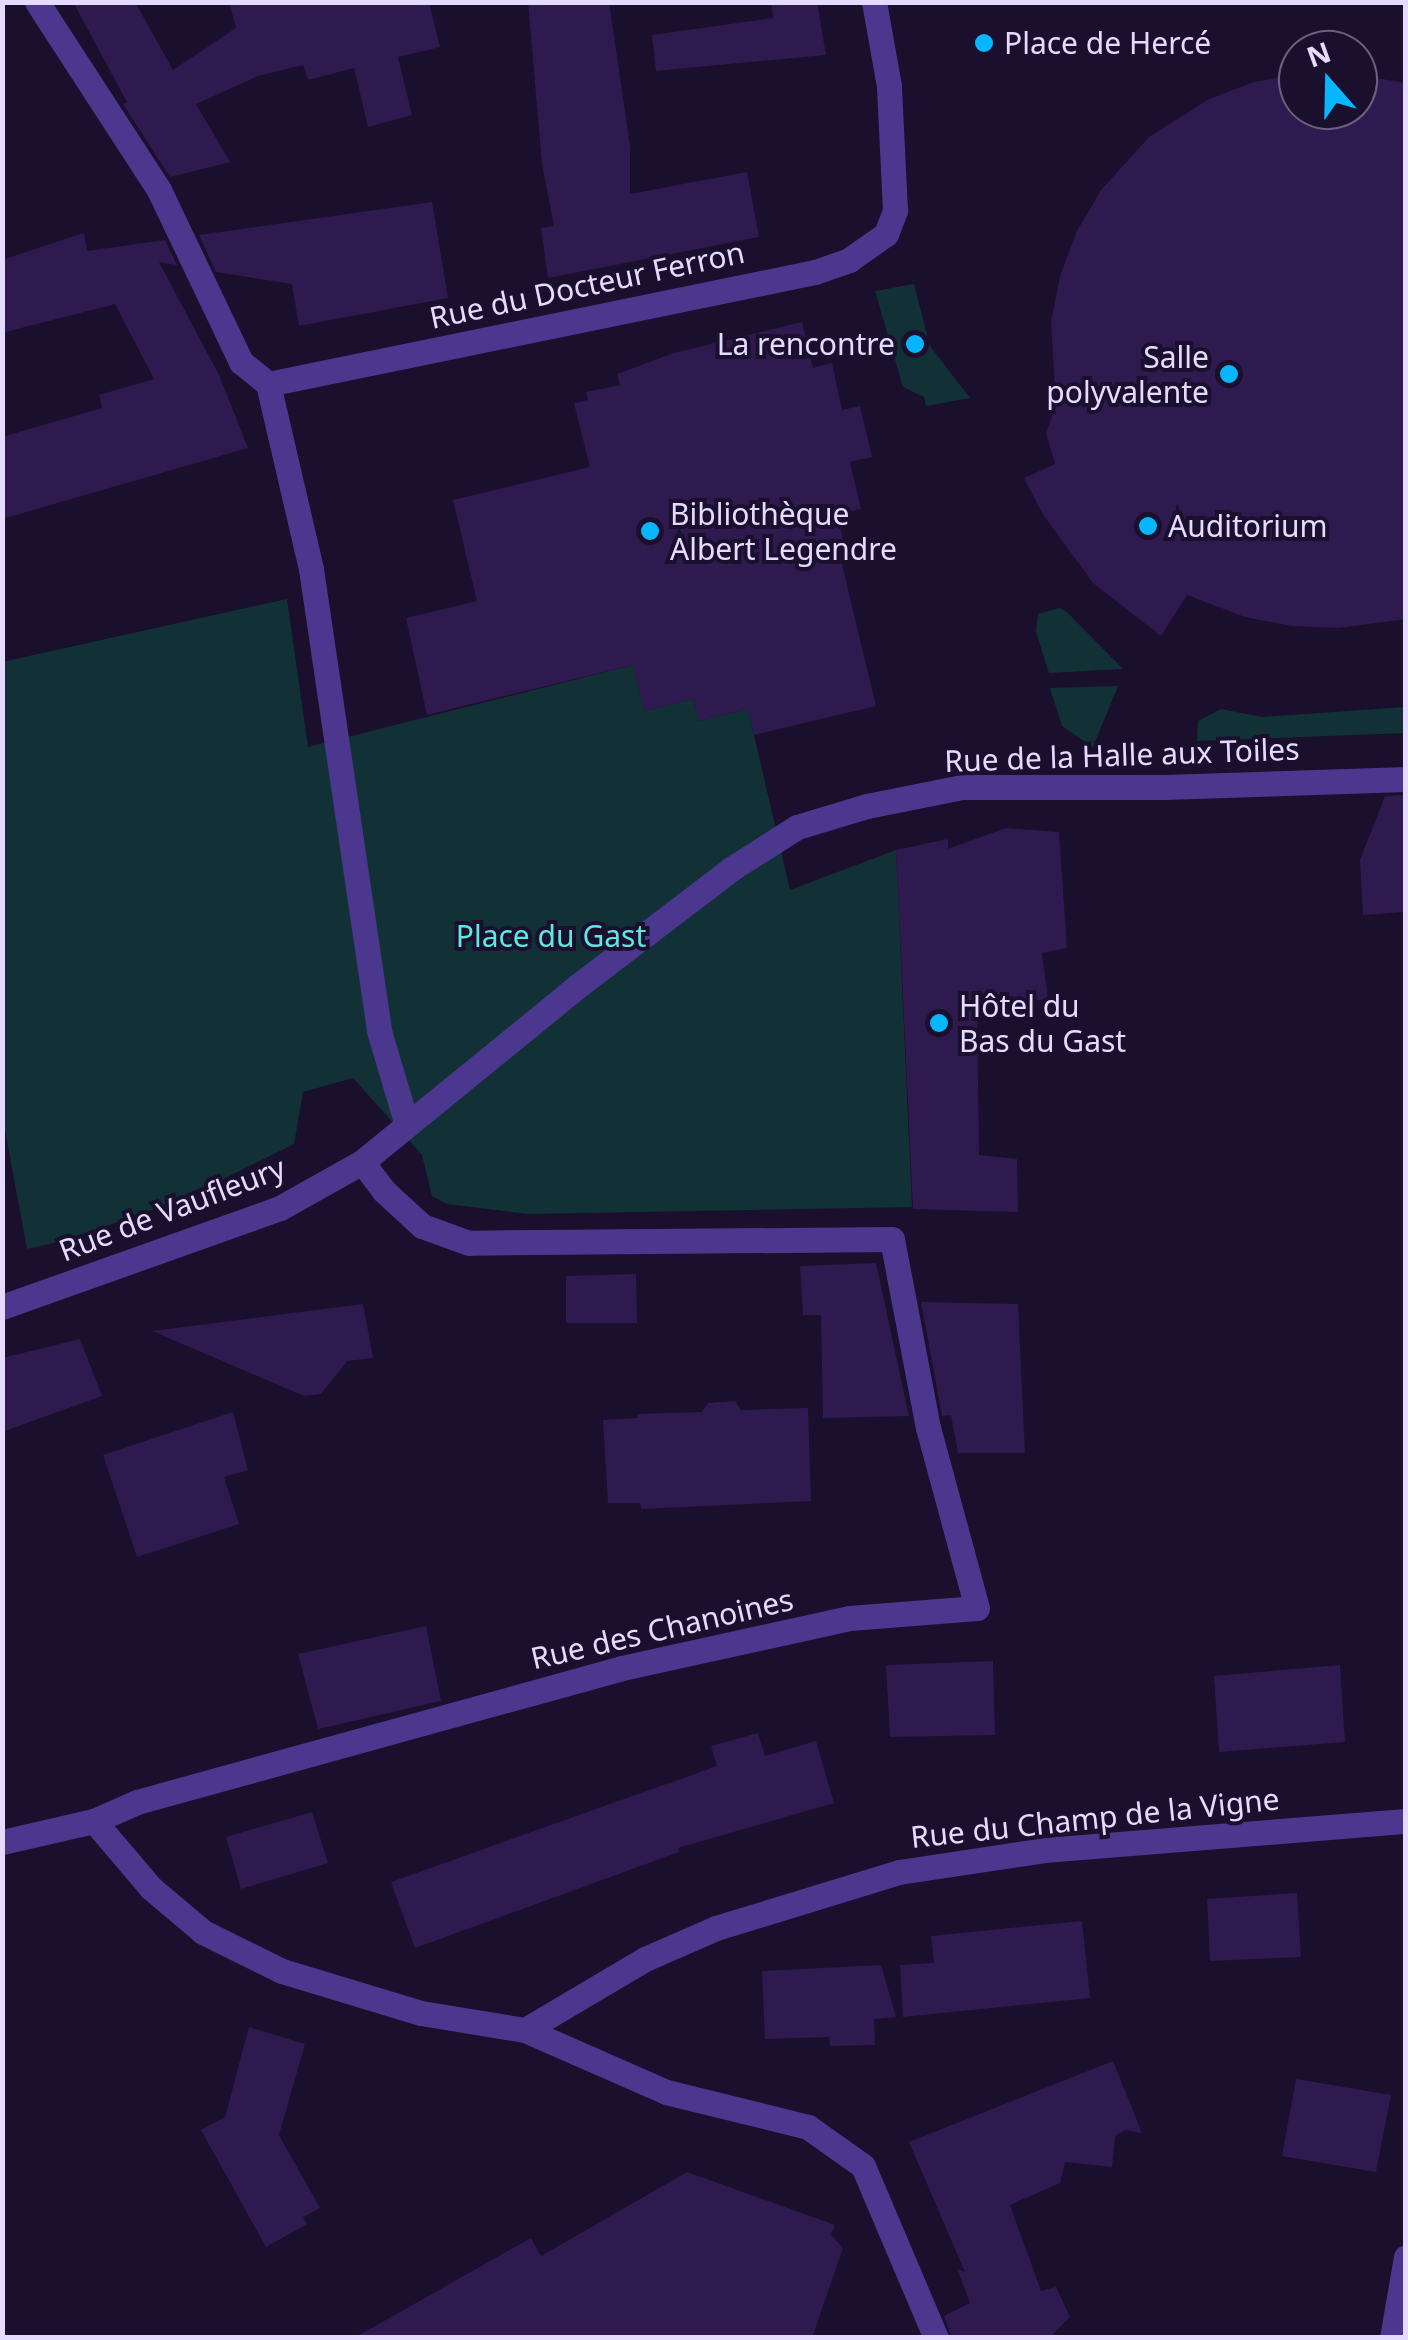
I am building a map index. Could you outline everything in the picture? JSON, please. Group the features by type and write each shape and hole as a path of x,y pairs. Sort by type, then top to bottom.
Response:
{"street":[{"path":"38,2 159,190 242,362 268,384 311,569 378,1031 407,1125"},
{"name":"Rue du Docteur Ferron","path":"268,384 815,272 848,260 886,234 895,210 889,86 874,2"},
{"name":"Rue de la Halle aux Toiles","path":"407,1125 624,950 731,869 797,827 867,806 962,787 1164,787 1406,779"},
{"name":"Rue de Vaufleury","path":"2,1307 280,1208 362,1162 407,1125"},
{"name":"Rue des Chanoines","path":"2,1842 94,1821 136,1802 622,1668 850,1618 977,1608 928,1428 892,1239 470,1242 422,1226 384,1191 362,1162"},
{"path":"94,1821 151,1888 203,1932 282,1971 421,2014 525,2030 666,2092 808,2127 863,2166 936,2338"},
{"name":"Rue du Champ de la Vigne","path":"525,2030 645,1959 716,1928 899,1872 1044,1850 1406,1821"},
{"path":"1392,2338 1406,2257"}],"green space":[{"path":"914,284 930,346 970,398 926,406 924,397 903,387 875,291"},
{"name":"Place du Gast","path":"287,599 308,747 633,665 644,711 693,699 699,721 748,709 790,890 896,850 912,1207 529,1214 447,1204 432,1196 422,1155 353,1078 303,1092 294,1144 180,1200 67,1240 27,1249 2,1114 2,662"},
{"path":"1059,608 1123,669 1049,673 1036,632 1038,614"},
{"path":"1118,686 1093,747 1062,726 1050,688"},
{"path":"1405,707 1405,733 1197,741 1198,721 1221,709 1262,717"}],"building":[{"path":"73,2 135,2 173,70 236,28 229,2 429,2 440,47 398,57 412,115 368,127 354,68 308,80 303,65 258,76 196,104 230,162 170,177 123,104 127,102"},
{"path":"528,2 609,2 630,146 630,194 747,172 759,237 548,278 541,228 554,226 542,164"},
{"path":"771,2 817,2 826,55 656,71 652,35 773,18"},
{"name":"Salle polyvalente","path":"1278,78 1278,130 1378,130 1378,78 1406,83 1406,619 1339,628 1292,626 1245,617 1187,595 1161,636 1093,583 1042,513 1024,478 1055,464 1046,433 1056,405 1051,322 1060,276 1077,231 1101,190 1149,137 1209,99"},
{"path":"432,202 448,298 299,326 292,284 216,272 199,235"},
{"path":"84,233 87,251 165,240 177,265 159,262 219,375 248,448 2,519 2,437 102,408 99,395 154,379 115,304 2,333 2,260"},
{"name":"Bibliothèque Albert Legendre","path":"802,322 813,368 832,363 842,410 860,406 872,457 850,462 861,509 838,514 846,555 840,556 876,706 754,735 748,709 699,721 693,699 644,711 633,665 427,715 406,618 477,601 453,500 590,467 574,403 588,400 586,392 620,385 617,374 674,353"},
{"path":"1406,795 1406,912 1363,915 1360,860 1385,796"},
{"name":"Hôtel du Bas du Gast","path":"1006,828 1059,832 1067,948 1042,953 1048,999 977,1008 979,1155 1017,1159 1018,1212 913,1209 896,850 948,839 948,849"},
{"path":"876,1263 909,1416 823,1418 821,1315 803,1315 800,1266"},
{"path":"636,1274 637,1323 566,1323 566,1276"},
{"path":"921,1302 1018,1304 1025,1453 958,1453 951,1415 942,1416"},
{"path":"363,1304 373,1358 347,1361 321,1394 304,1396 152,1331"},
{"path":"80,1339 102,1396 2,1432 2,1358"},
{"path":"735,1401 741,1410 808,1408 811,1501 641,1509 640,1503 608,1503 603,1420 638,1418 637,1414 702,1412 708,1403"},
{"path":"233,1412 248,1470 224,1477 239,1524 137,1557 103,1455"},
{"path":"426,1626 441,1701 318,1729 298,1654"},
{"path":"993,1661 995,1735 890,1737 886,1665"},
{"path":"1340,1665 1345,1742 1219,1752 1214,1676"},
{"path":"758,1733 765,1756 816,1741 834,1803 678,1848 679,1852 415,1948 391,1882 717,1766 711,1746"},
{"path":"312,1812 328,1863 241,1889 226,1837"},
{"path":"1297,1893 1301,1957 1210,1961 1207,1899"},
{"path":"1082,1921 1090,1998 903,2017 900,1965 934,1963 931,1936"},
{"path":"881,1965 896,2017 874,2019 875,2045 830,2046 829,2037 765,2039 762,1971"},
{"path":"249,2027 305,2044 279,2135 320,2208 303,2217 307,2224 266,2247 201,2130 225,2117"},
{"path":"1113,2061 1142,2133 1125,2130 1115,2136 1112,2167 1065,2162 1060,2183 1010,2205 1041,2291 1056,2287 1070,2317 1049,2338 952,2338 944,2316 970,2303 957,2269 965,2272 909,2142"},
{"path":"1296,2079 1391,2095 1376,2172 1282,2156"},
{"path":"687,2172 835,2225 831,2235 843,2248 812,2338 354,2338 531,2238 541,2256"}],"place":[{"name":"Place de Hercé","path":"984,43"},
{"name":"La rencontre","path":"915,344"},
{"name":"Salle polyvalente","path":"1229,374"},
{"name":"Auditorium","path":"1148,526"},
{"name":"Bibliothèque Albert Legendre","path":"650,531"},
{"name":"Hôtel du Bas du Gast","path":"939,1023"}]}
